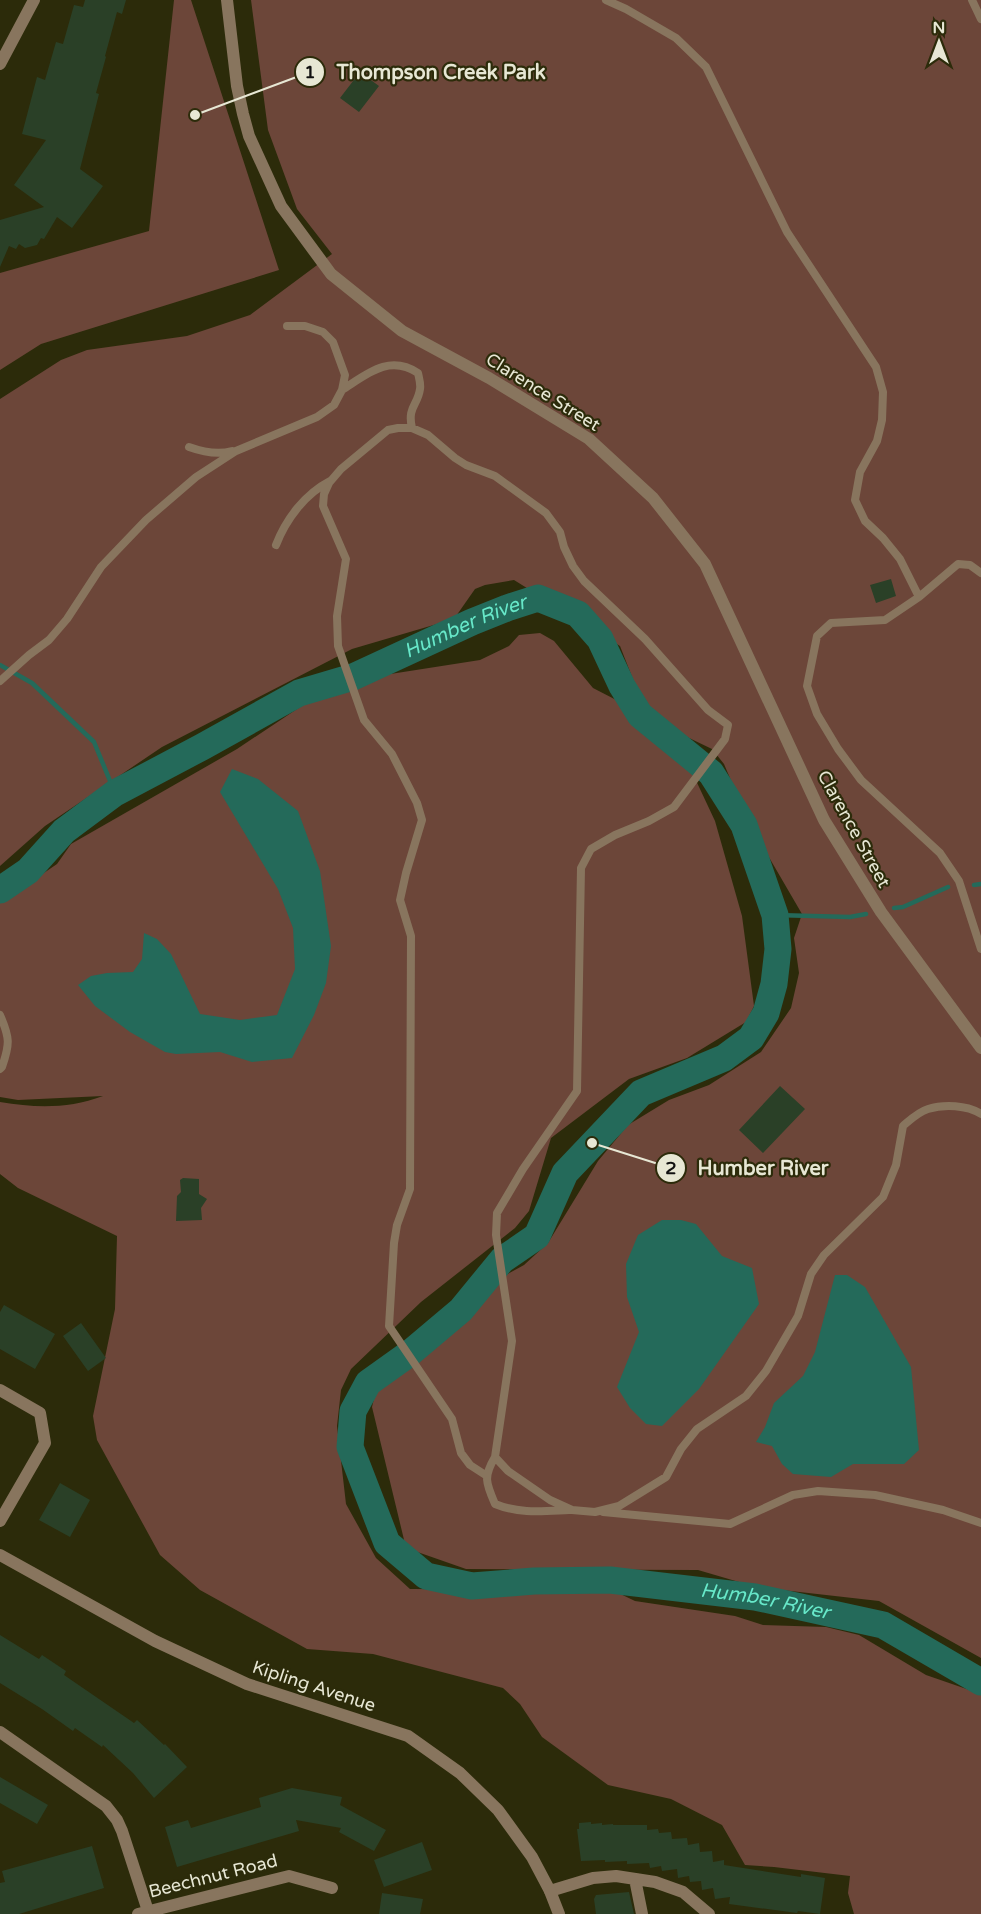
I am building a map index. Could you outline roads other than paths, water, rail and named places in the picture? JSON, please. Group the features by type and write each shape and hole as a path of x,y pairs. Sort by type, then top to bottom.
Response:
{"street":[{"path":"0,64 34,0"},
{"name":"Clarence Street","path":"227,0 237,86 243,114 249,136 281,206 331,274 402,331 489,378 588,439 653,498 705,564 824,820 881,912 981,1048"},
{"path":"0,1390 40,1413 45,1443 0,1521"},
{"name":"Kipling Avenue","path":"0,1555 155,1641 247,1684 408,1736 460,1773 498,1810 532,1857 559,1914"},
{"path":"0,1732 106,1806 122,1831 143,1912"},
{"name":"Beechnut Road","path":"143,1912 289,1876 332,1888"},
{"path":"550,1891 593,1878 616,1876 655,1882 683,1892 709,1914"},
{"path":"635,1879 642,1914"}],"lane":[{"path":"606,0 676,38 706,67 786,232 876,367 883,392 882,420 877,441 860,472 855,500 865,521 900,559 919,597"},
{"path":"972,0 981,19"},
{"path":"1,679 49,640 67,619 102,567 146,520 196,477 236,451 317,417 334,405 342,390 345,375 333,342 323,332 305,326 287,326"},
{"path":"342,390 382,367 399,365 409,367 418,373 420,388 410,419 412,428"},
{"path":"487,1476 470,1465 461,1453 452,1419 389,1326 394,1243 410,1189 411,936 400,900 422,820 417,803 392,754 364,720 338,646 338,616 346,559 323,506 324,494 342,469 388,430 398,428 412,428 428,435 442,449 460,461 510,485 546,513 560,532 573,566 584,581 645,639 708,710 728,725 725,739 674,807 591,849 581,868 577,1090 523,1169 497,1213 496,1235 512,1341 495,1457 486,1472 487,1476 488,1489 495,1504 506,1509 523,1511 575,1510 730,1524 793,1495 818,1491 874,1495 943,1510 981,1523"},
{"path":"189,447 201,452 224,453 246,447"},
{"path":"276,545 283,526 309,495 333,479"},
{"path":"981,573 970,565 958,564 919,597 885,620 831,623 818,636 807,686 817,714 838,750 861,780 940,853 959,881 981,949"},
{"path":"0,1015 7,1032 8,1048 0,1069"},
{"path":"595,1512 619,1506 666,1477 681,1449 697,1430 746,1396 766,1371 798,1316 811,1274 824,1255 883,1197 897,1165 903,1126 927,1109 943,1106 964,1107 981,1114"},
{"path":"495,1457 508,1471 550,1500 575,1510"}],"water":[{"path":"232,769 258,779 298,811 320,871 331,946 326,983 314,1015 292,1058 252,1062 220,1052 176,1054 165,1052 130,1032 95,1006 78,985 91,976 133,972 142,959 144,933 157,939 171,954 200,1014 240,1020 277,1015 295,969 293,928 278,889 220,792"},
{"path":"662,1220 681,1220 696,1224 722,1256 752,1268 759,1304 699,1389 662,1426 646,1424 630,1408 617,1387 639,1332 627,1297 626,1264 638,1235"},
{"path":"835,1275 847,1275 865,1287 911,1367 919,1450 904,1464 853,1464 831,1477 793,1474 782,1464 772,1446 756,1442 765,1427 774,1403 803,1376 815,1352"}],"waterway":[{"name":"Humber River","path":"0,890 28,871 64,831 115,793 299,693 353,677 472,622 538,598 578,614 600,639 622,686 640,715 711,773 744,825 775,915 778,949 774,984 766,1013 751,1038 724,1058 641,1093 565,1173 537,1236 502,1260 461,1310 410,1353 368,1383 353,1411 350,1447 387,1543 426,1576 472,1586 534,1581 610,1580 755,1597 883,1625 981,1682"},
{"path":"0,665 32,683 94,742 115,793"},
{"path":"974,885 981,884"},
{"path":"894,908 903,907 948,887"},
{"path":"775,915 850,917 866,914"}],"place":[{"name":"Thompson Creek Park","path":"195,115"},
{"name":"Humber River","path":"592,1143"}]}
